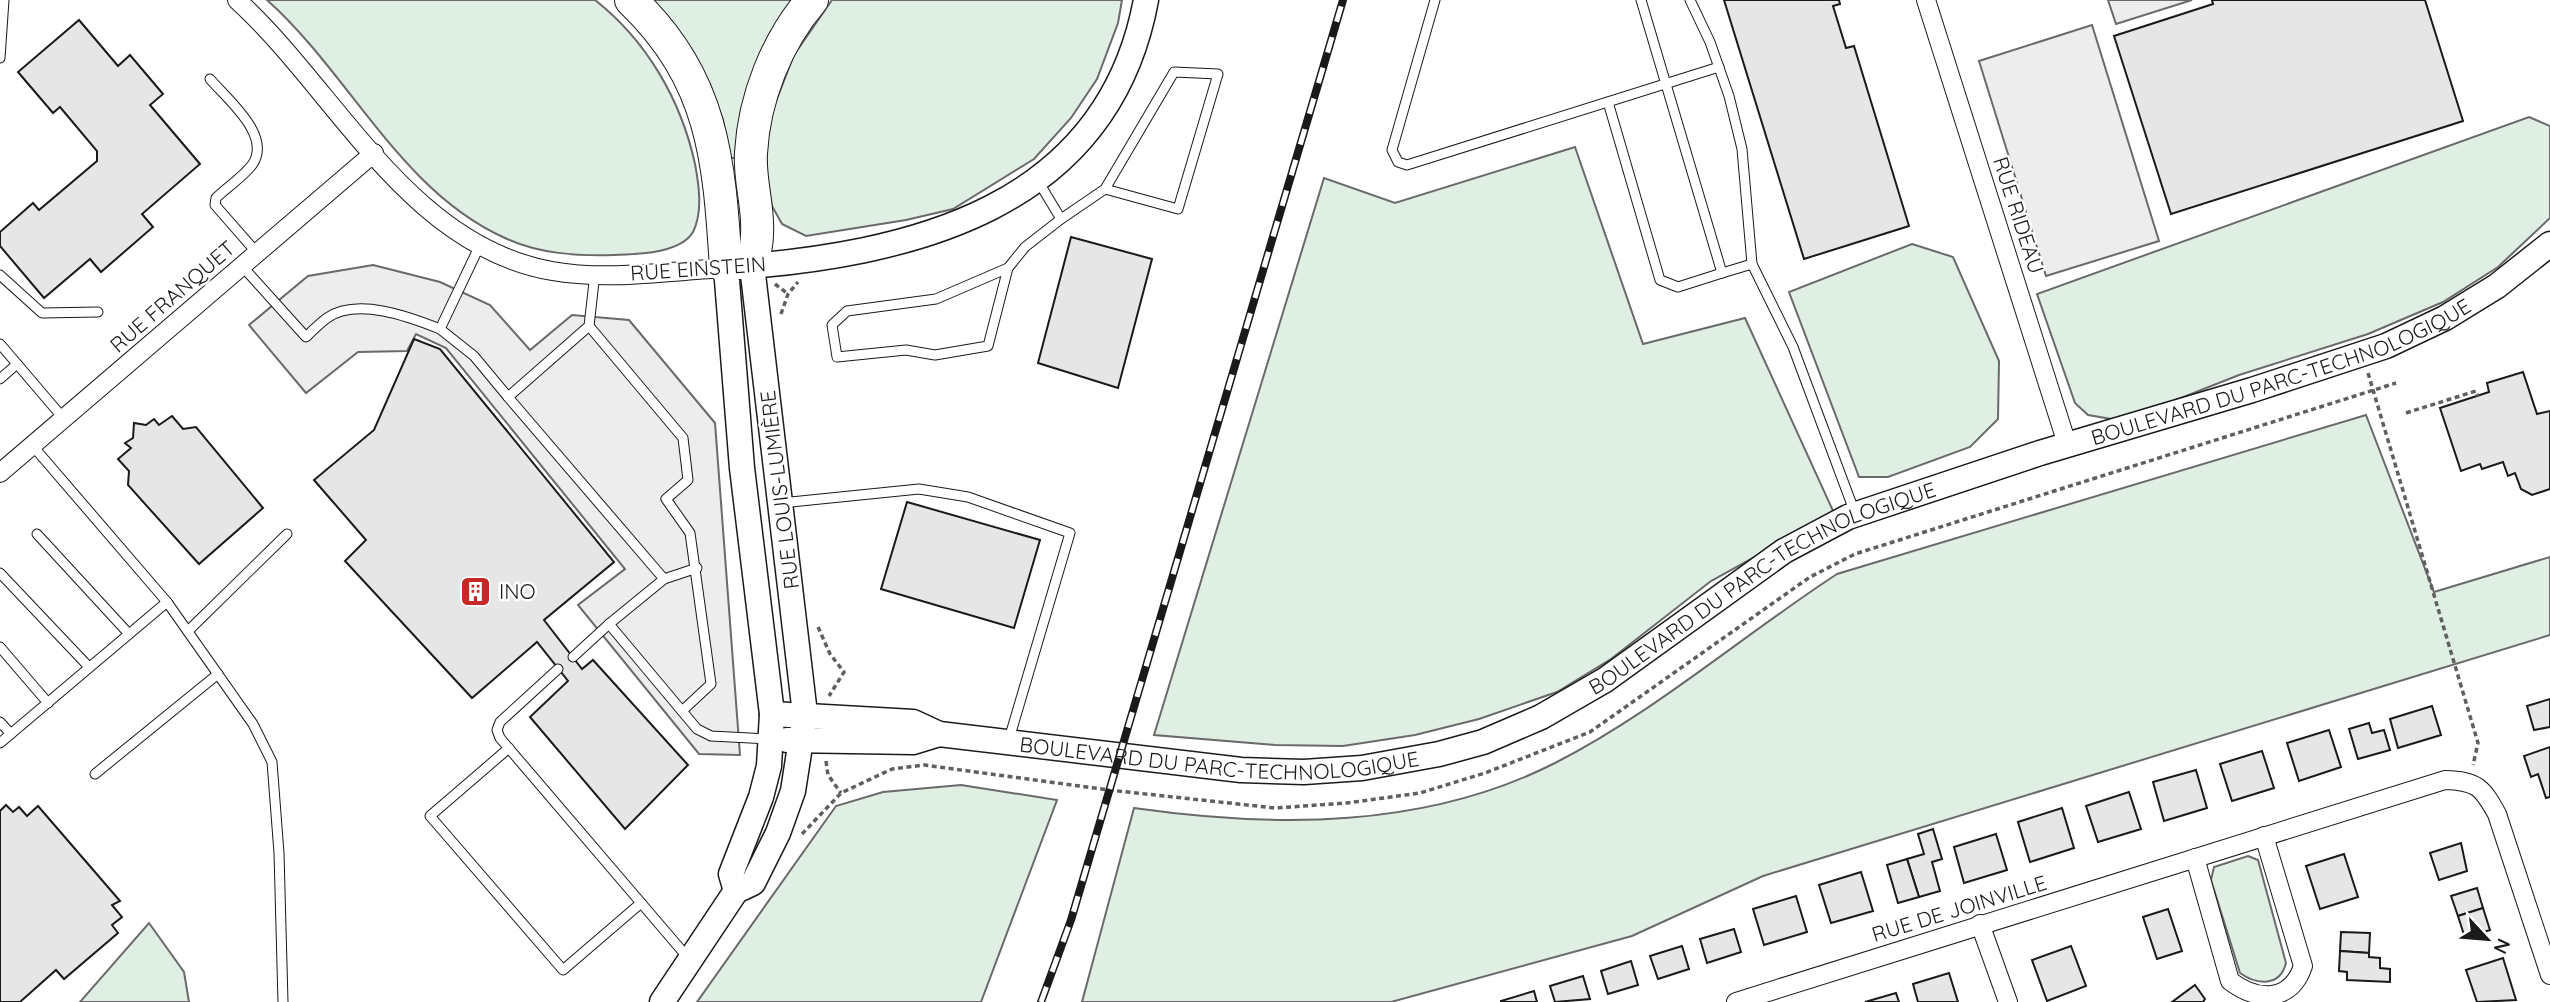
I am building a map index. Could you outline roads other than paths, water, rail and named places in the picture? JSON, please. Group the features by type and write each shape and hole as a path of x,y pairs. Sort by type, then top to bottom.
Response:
{"highway":[{"path":"631,0 656,23 685,68 702,103 739,267"},
{"path":"739,267 757,233 751,155 756,113 772,64 799,15 812,0"}],"street":[{"name":"RUE EINSTEIN","path":"237,0 271,31 401,186 443,222 480,245 529,266 554,271 595,273 739,267 925,237 975,217 1010,199 1037,180 1075,146 1104,109 1136,44 1146,0"},
{"name":"RUE RIDEAU","path":"1926,0 2067,444"},
{"name":"RUE FRANQUET","path":"0,473 374,153"},
{"name":"BOULEVARD DU PARC-TECHNOLOGIQUE","path":"772,714 913,722 939,734 1008,740 1241,770 1304,772 1362,768 1439,754 1483,742 1541,717 1605,680 1784,551 1856,515 2067,444 2362,355 2445,318 2497,286 2550,244"},
{"name":"RUE LOUIS-LUMIÈRE","path":"739,267 780,503 805,714"},
{"name":"RUE LOUIS-LUMIÈRE","path":"739,267 742,468 772,714"},
{"path":"736,891 731,874 761,797 772,740 772,714"},
{"path":"662,1002 736,891 753,883 778,833 793,792 803,741 805,714"},
{"name":"BOULEVARD DU PARC-TECHNOLOGIQUE","path":"772,740 913,742 939,734"},
{"name":"RUE DE JOINVILLE","path":"1736,1002 2445,780 2469,781 2485,793 2497,814 2550,975"},
{"path":"2195,858 2230,981 2254,995 2277,996 2292,987 2303,966 2264,836"},
{"path":"1980,924 2008,1002"}],"lane":[{"path":"0,58 4,0"},
{"path":"1435,0 1392,150 1398,162 1407,165 1719,67"},
{"path":"1640,0 1721,273"},
{"path":"1690,0 1719,67 1742,149 1752,264 1793,347 1856,515"},
{"path":"1008,268 936,299 847,311 832,325 837,357 906,350 935,355 988,346 1008,268 1025,247 1060,219 1105,190 1174,72 1218,74 1178,209 1105,190"},
{"path":"210,79 254,131 259,144 252,166 216,198 215,205 257,253"},
{"path":"1608,102 1660,280 1678,287 1752,264"},
{"path":"1037,180 1060,219"},
{"path":"440,329 480,245"},
{"path":"242,266 306,337 329,316 358,310 388,311 440,329 474,356 664,579"},
{"path":"508,397 589,326 595,273"},
{"path":"0,275 42,313 98,312"},
{"path":"589,326 683,438 688,480 666,499 691,533 711,684 682,711"},
{"path":"0,344 64,419"},
{"path":"0,379 17,364"},
{"path":"32,445 167,602 253,724 272,762 279,853 283,1002"},
{"path":"780,503 919,489 968,496 1070,533 1008,740"},
{"path":"37,534 129,634"},
{"path":"188,631 286,534"},
{"path":"573,657 664,579 697,568"},
{"path":"0,573 89,667"},
{"path":"0,743 167,602"},
{"path":"609,624 697,729 711,736 772,740"},
{"path":"0,647 48,703"},
{"path":"558,669 500,722 497,730 509,748 690,960"},
{"path":"95,774 218,674"},
{"path":"0,722 11,734"},
{"path":"509,748 430,816 564,970 641,902"}],"railway":[{"path":"1041,1002 1071,920 1343,0"}],"place":[{"name":"INO","path":"476,591"}]}
